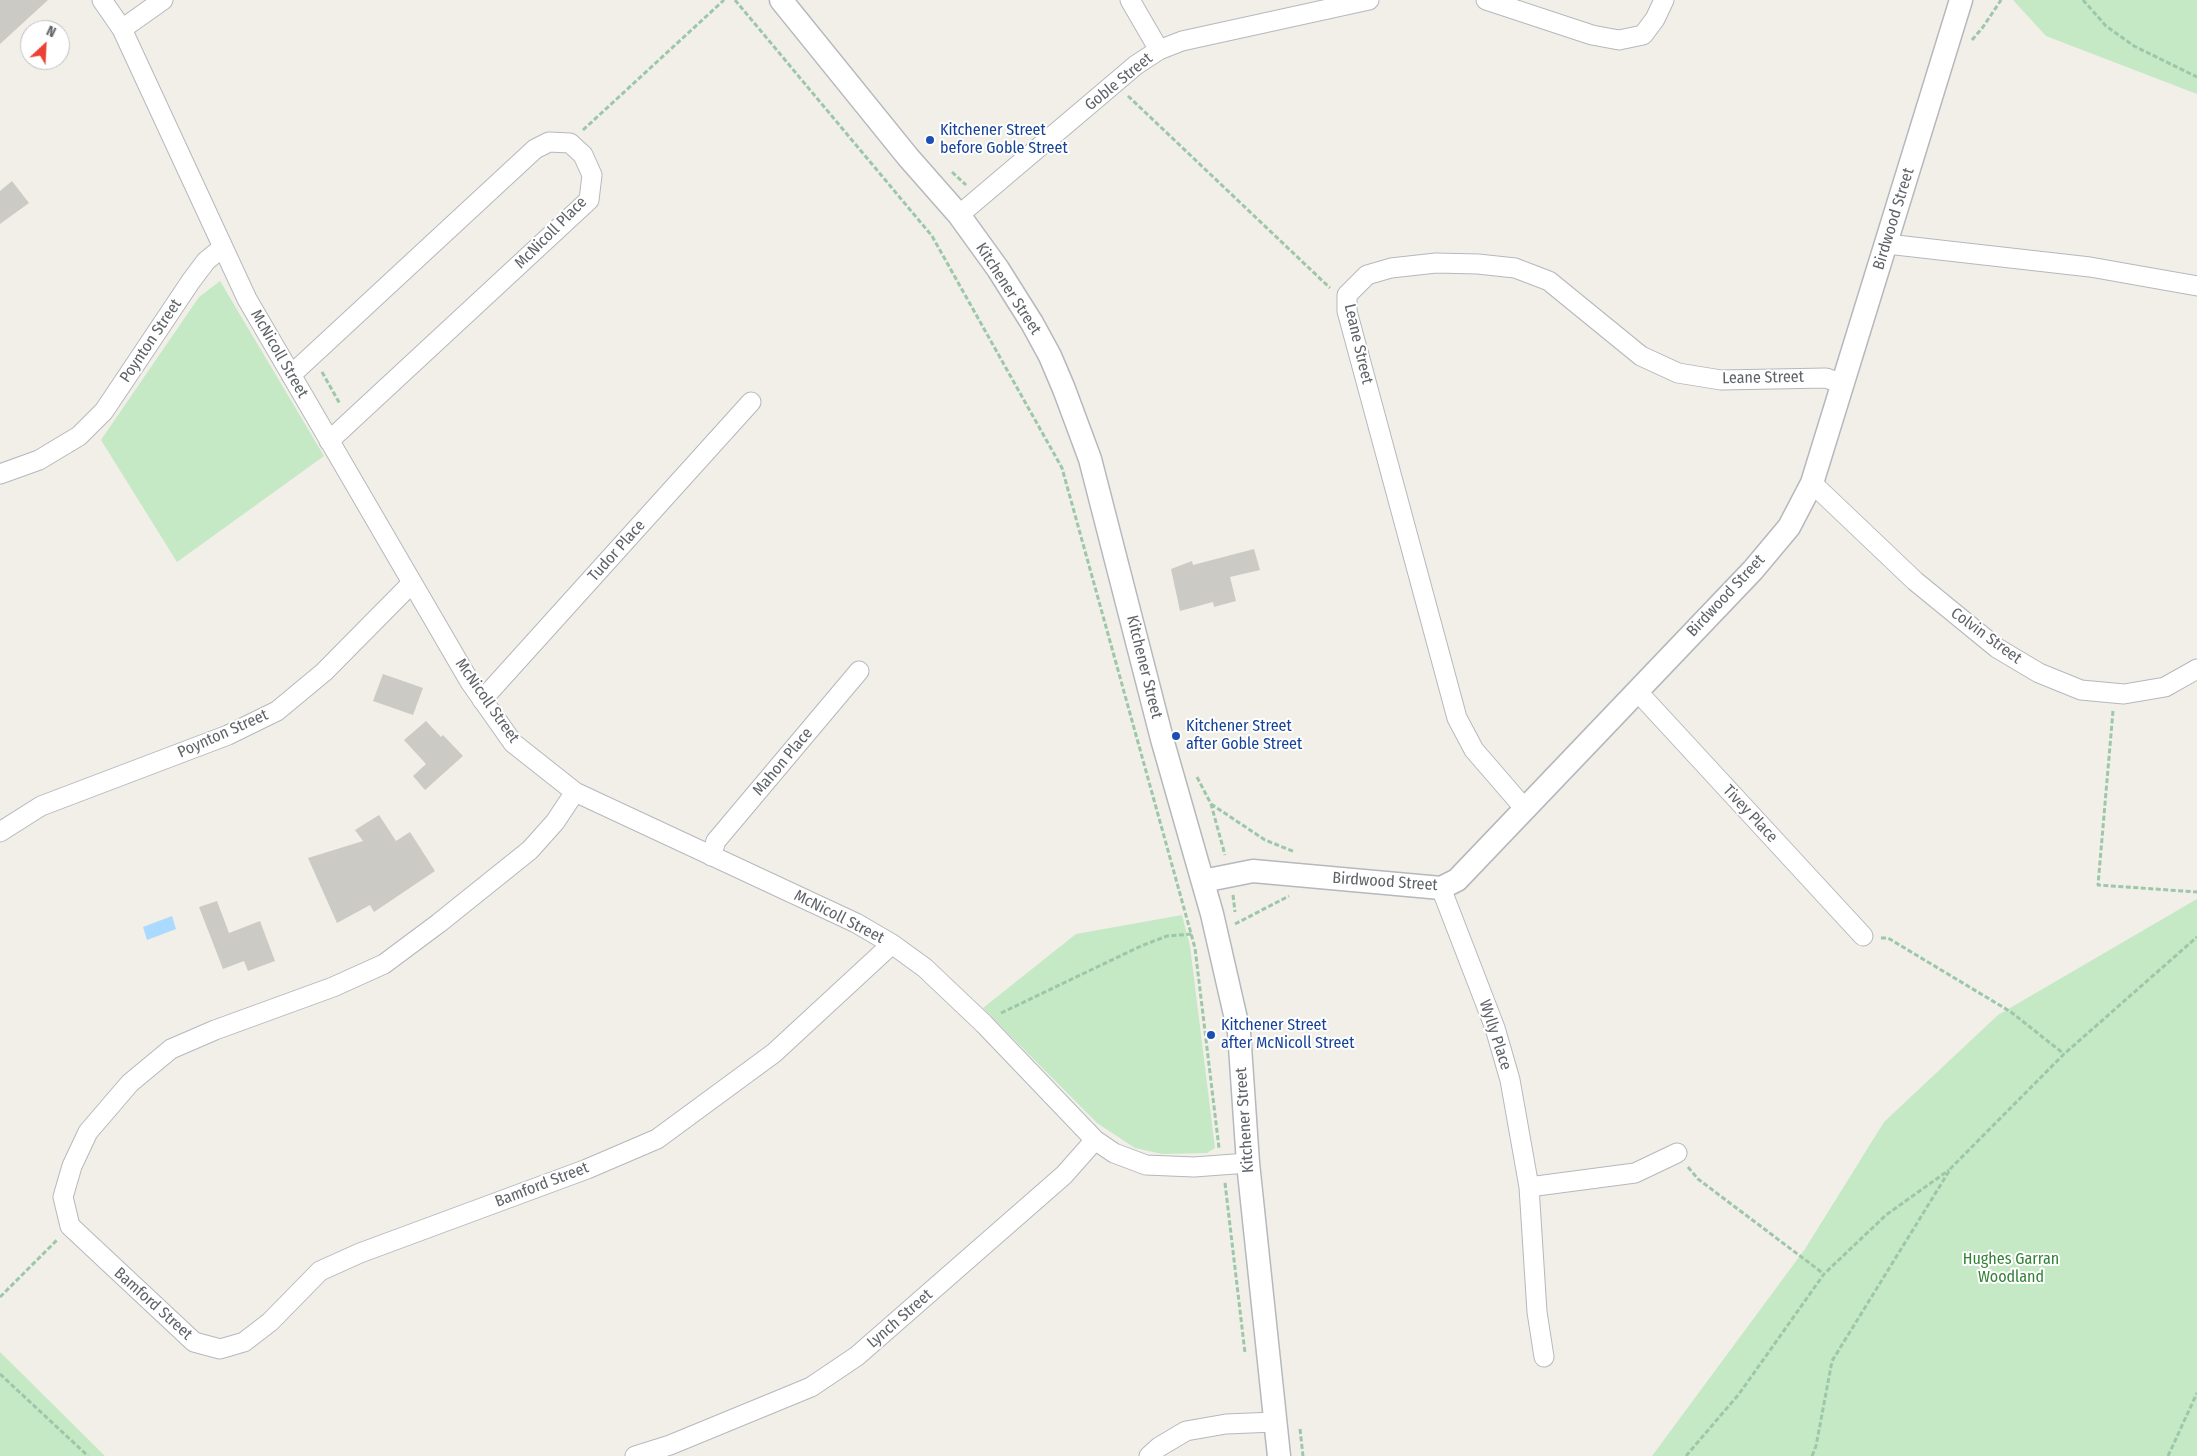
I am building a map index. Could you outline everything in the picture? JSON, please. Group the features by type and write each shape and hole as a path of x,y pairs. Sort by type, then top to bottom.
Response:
{"street":[{"name":"McNicoll Street","path":"102,0 122,29 247,299 470,682 513,743 575,792 856,923 892,944 924,968 984,1024 1095,1140 1114,1153 1146,1165 1194,1168 1248,1163"},
{"path":"122,29 163,0"},
{"name":"Kitchener Street","path":"780,0 908,157 959,215 998,269 1032,323 1064,388 1090,459 1162,739 1223,956 1239,1032 1248,1163 1279,1456"},
{"path":"1130,0 1159,50"},
{"name":"Goble Street","path":"959,215 1115,83 1159,50 1182,42 1369,0"},
{"path":"1486,0 1592,35 1619,40 1643,35 1655,20 1664,0"},
{"name":"Birdwood Street","path":"1203,881 1254,871 1441,888 1457,880 1752,570 1788,527 1812,483 1961,0"},
{"path":"291,375 535,150 550,142 570,143"},
{"name":"McNicoll Place","path":"329,441 588,200 592,175 583,155 570,143"},
{"path":"1887,244 2090,267 2197,286"},
{"name":"Poynton Street","path":"0,474 47,455 79,436 98,418 206,261 223,248"},
{"name":"Leane Street","path":"1525,809 1474,750 1457,718 1347,311 1347,295 1367,275 1391,268 1436,263 1478,264 1516,268 1549,281 1642,356 1678,373 1720,380 1826,378 1844,384"},
{"name":"Tudor Place","path":"482,700 751,402"},
{"name":"Colvin Street","path":"1812,483 1915,581 1997,648 2039,673 2081,690 2124,694 2165,687 2197,669"},
{"name":"Poynton Street","path":"0,832 41,806 228,735 277,710 324,672 412,583"},
{"name":"Mahon Place","path":"711,856 716,841 859,671"},
{"name":"Tivey Place","path":"1638,691 1863,936"},
{"path":"70,1226 63,1196 72,1166 88,1132 130,1082 171,1049 215,1030 333,987 384,964 439,924 530,850 555,822 575,792"},
{"name":"Wylly Place","path":"1441,888 1495,1028 1510,1080 1529,1187 1537,1312 1544,1357"},
{"name":"Bamford Street","path":"70,1226 194,1342 220,1349 244,1342 270,1322 320,1271 360,1253 587,1169 657,1138 774,1053 892,944"},
{"name":"Lynch Street","path":"635,1456 673,1451 811,1387 857,1356 1064,1175 1095,1140"},
{"path":"1529,1187 1635,1173 1677,1153"},
{"path":"1149,1456 1159,1447 1186,1431 1226,1424 1274,1422"}],"path":[{"path":"570,143 724,0"},
{"path":"735,0 932,236 1062,468 1195,948 1218,1145 1214,1150"},
{"path":"2083,0 2106,26 2134,46 2197,77"},
{"path":"1115,83 1347,303"},
{"path":"313,355 350,422"},
{"path":"2114,693 2098,885 2197,892"},
{"path":"1211,804 1265,840 1299,854"},
{"path":"984,1024 991,1017 1141,946 1167,936 1190,934"},
{"path":"1863,936 1888,938 2011,1012 2064,1054"},
{"path":"1686,1456 1739,1394 1824,1274 1886,1215 1951,1168 2064,1054 2197,937"},
{"path":"1677,1153 1698,1180 1824,1274"},
{"path":"1812,1456 1816,1446 1832,1361 1951,1168"},
{"path":"1225,1184 1245,1356"},
{"path":"0,1296 70,1226"},
{"path":"0,1374 88,1456"},
{"path":"2168,1456 2197,1393"}],"green space":[{"path":"2013,0 2197,0 2197,94 2046,36"},
{"path":"220,281 324,456 177,562 101,440 199,297"},
{"name":"Hughes Garran Woodland","path":"2197,899 2197,1456 1652,1456 1805,1249 1884,1122 1998,1015"},
{"path":"1182,915 1190,946 1215,1148 1207,1153 1162,1154 1135,1148 1097,1123 983,1008 1076,934"},
{"path":"0,1352 105,1456 0,1456"}],"water":[{"path":"172,916 176,929 147,940 143,927"}],"building":[{"path":"0,0 48,0 26,20 20,20 20,26 0,44"},
{"path":"12,181 29,203 0,224 0,191"},
{"path":"1254,549 1260,570 1230,577 1236,601 1214,607 1213,602 1180,611 1171,569 1192,561 1193,565"},
{"path":"383,674 423,688 413,715 373,701"},
{"path":"426,721 441,737 443,735 463,756 425,790 413,776 426,764 404,740"},
{"path":"379,815 396,841 410,832 435,871 374,912 370,905 337,923 308,858 363,841 355,830"},
{"path":"217,901 229,933 260,921 275,961 248,971 244,961 223,969 199,907"}],"place":[{"name":"Kitchener Street before Goble Street","path":"930,140"},
{"name":"Kitchener Street after Goble Street","path":"1176,736"},
{"name":"Kitchener Street after McNicoll Street","path":"1211,1035"}]}
